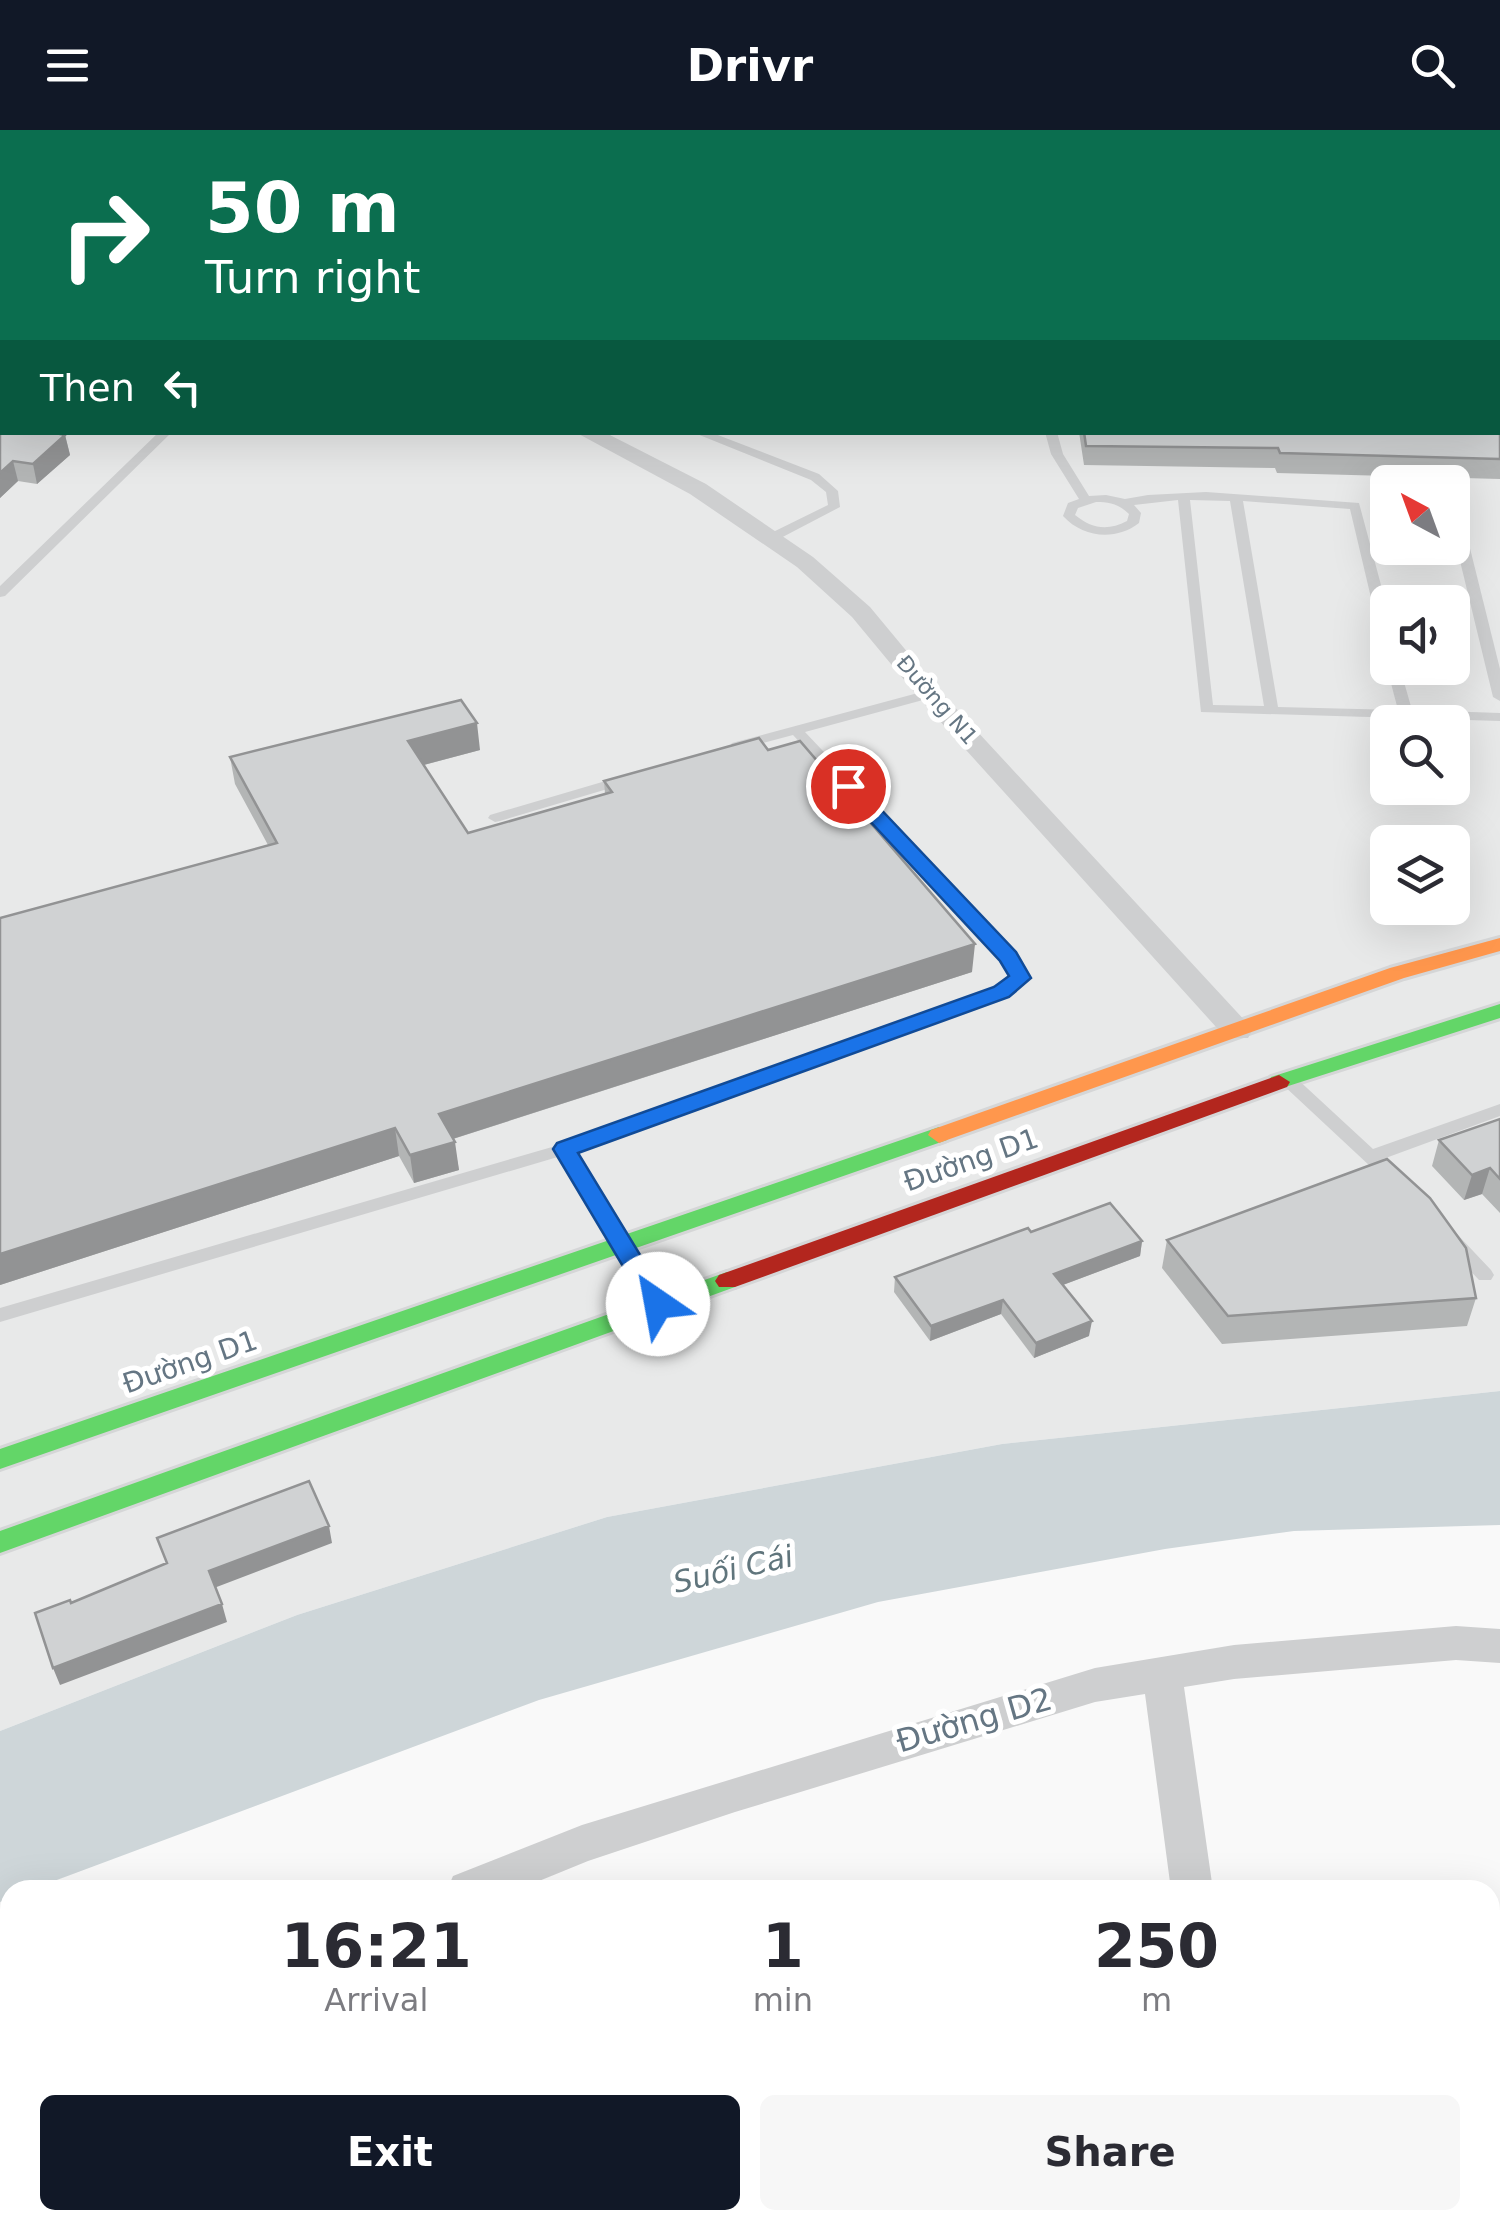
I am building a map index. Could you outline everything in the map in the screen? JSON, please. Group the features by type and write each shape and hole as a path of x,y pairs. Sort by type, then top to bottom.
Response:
{"main road":[{"name":"Đường D1","path":"1337,996 1356,971 1500,929"},
{"name":"Đường D1","path":"0,1460 513,1282 624,1252 747,1201 1152,1062 1250,1043 1337,996 1397,973 1500,944"},
{"name":"Đường D1","path":"0,1542 588,1330 653,1296 1374,1048 1500,1011"},
{"name":"Đường D1","path":"1374,1048 1436,1045 1500,1027"},
{"path":"1250,1043 1288,1080"},
{"name":"Đường D1","path":"0,1441 458,1280 513,1282"}],"street":[{"name":"Đường N1","path":"592,435 698,490 771,538 805,562 860,612 930,694 1250,1043"},
{"name":"Đường D2","path":"493,1880 582,1844 909,1738 1094,1685 1271,1658 1456,1643 1500,1646"},
{"path":"1162,1674 1191,1880"}],"lane":[{"path":"0,593 163,435"},
{"path":"706,435 815,477 832,491 834,507 771,538"},
{"path":"1052,435 1057,454 1085,499"},
{"path":"1106,498 1124,503 1135,512 1133,523 1119,530 1098,531 1079,526 1069,516 1072,506 1085,499 1106,498"},
{"path":"1124,503 1142,498 1184,498 1355,506 1374,585"},
{"path":"1184,498 1206,710 1370,713"},
{"path":"1236,500 1272,710"},
{"path":"1468,565 1500,697"},
{"path":"720,751 930,694"},
{"path":"1470,716 1500,717"},
{"path":"0,1315 564,1149 1001,992 1020,978 1008,957 795,729"},
{"path":"495,818 645,774"},
{"path":"1288,1080 1410,1196"},
{"path":"1372,1156 1500,1110"},
{"path":"564,1149 624,1252"},
{"path":"1435,1222 1486,1275"}],"shaded area":[{"path":"0,435 1500,435 1500,1391 1002,1444 607,1517 297,1615 0,1731"}],"water":[{"name":"Suối Cái","path":"1500,1391 1500,1525 1294,1531 1165,1549 878,1602 539,1700 57,1880 0,1880 0,1731 297,1615 607,1517 1002,1444"}],"building":[{"path":"0,435 65,435 33,464 13,461 0,473"},
{"path":"1084,435 1500,435 1500,459 1280,453 1278,448 1086,446"},
{"path":"461,700 477,723 408,741 468,833 612,792 604,781 759,738 768,750 800,741 975,944 439,1114 455,1142 410,1155 395,1128 0,1254 0,918 277,843 230,757"},
{"path":"1500,1119 1500,1179 1490,1168 1472,1175 1439,1140"},
{"path":"1387,1159 1430,1198 1466,1248 1476,1298 1228,1316 1167,1240"},
{"path":"1110,1203 1142,1241 1054,1274 1092,1321 1036,1343 1003,1300 931,1326 895,1277 1028,1228 1031,1232"},
{"path":"309,1481 329,1526 209,1571 222,1604 53,1668 35,1613 70,1600 71,1603 167,1563 157,1538"}],"traffic: fast":[{"path":"1279,1082 1500,1011"},
{"path":"0,1459 939,1135"},
{"path":"0,1542 727,1281"}],"traffic: slow":[{"path":"939,1135 1397,973 1500,944"}],"traffic: jam":[{"path":"727,1281 1279,1082"}],"route":[{"path":"658,1304 564,1149 1001,992 1020,978 1008,957 848,786"}]}
